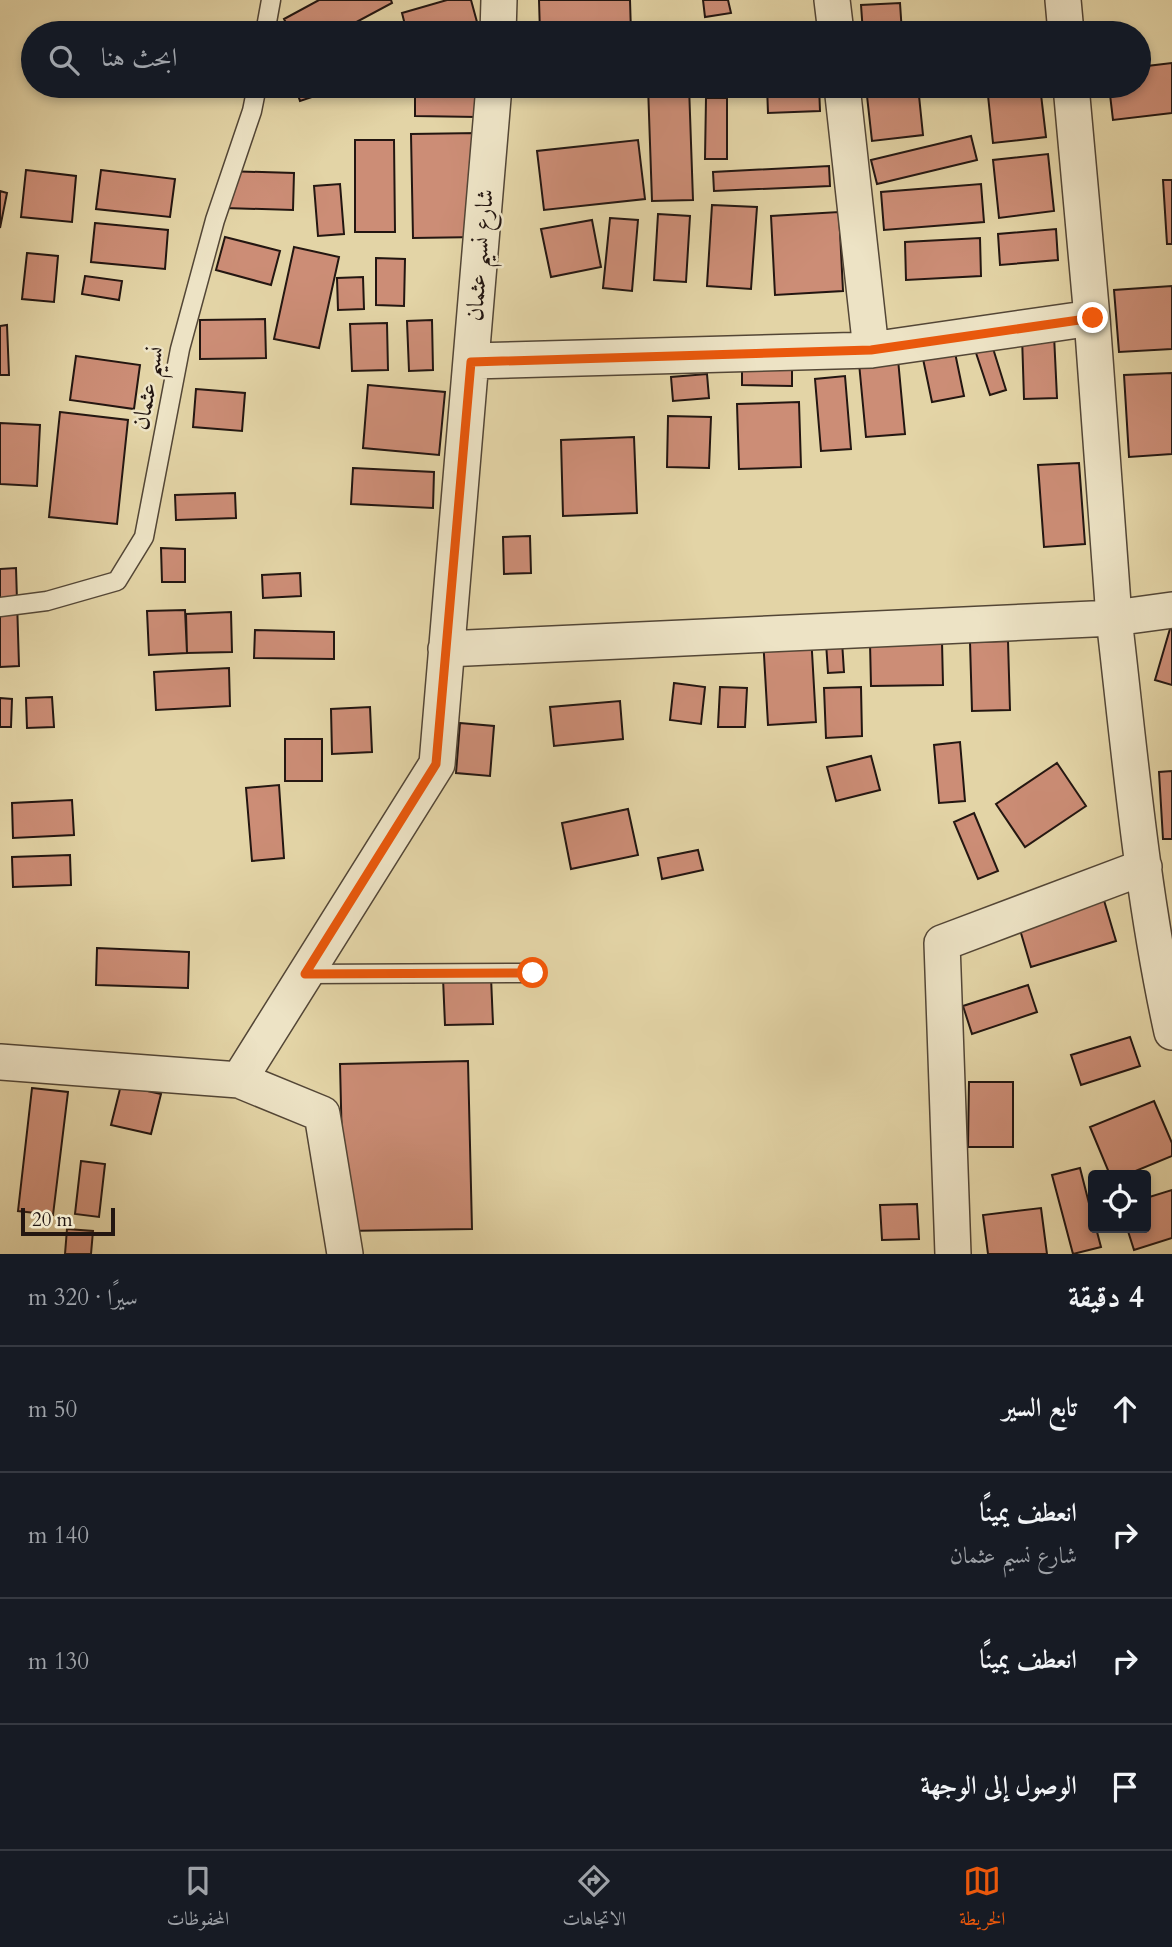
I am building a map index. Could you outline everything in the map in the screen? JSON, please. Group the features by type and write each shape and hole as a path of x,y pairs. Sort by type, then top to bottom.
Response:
{"street":[{"path":"498,21 499,0"},
{"path":"832,0 835,21"},
{"path":"1063,0 1065,21"},
{"name":"شارع نسيم عثمان","path":"239,1080 436,764 493,98"},
{"path":"843,98 871,350"},
{"path":"1072,98 1093,318 1114,618 1144,867 1160,975 1172,1032"},
{"path":"471,362 871,350 1093,318"},
{"path":"446,649 1114,618 1172,610"},
{"path":"953,1254 942,943 1144,867"},
{"path":"0,1062 239,1080 322,1114 345,1254"}],"lane":[{"path":"267,21 271,0"},
{"name":"نسيم عثمان","path":"0,607 47,601 117,581 144,537 180,349 215,220 255,98"},
{"path":"305,974 533,973"}],"building":[{"path":"319,0 391,0 392,3 358,21 284,19"},
{"path":"447,0 471,0 477,21 404,21 402,13"},
{"path":"539,0 630,0 631,21 540,21"},
{"path":"703,0 728,0 731,13 705,17"},
{"path":"900,3 901,21 862,21 861,5"},
{"path":"1172,63 1172,113 1113,120 1110,98 1151,98 1151,66"},
{"path":"415,98 478,98 477,117 415,116"},
{"path":"648,98 689,98 693,200 652,201"},
{"path":"706,98 727,98 727,159 705,159"},
{"path":"767,98 819,98 820,111 768,113"},
{"path":"867,98 919,98 923,135 872,141"},
{"path":"988,98 1041,98 1046,137 993,143"},
{"path":"478,133 479,237 413,238 411,134"},
{"path":"971,136 977,160 877,184 871,160"},
{"path":"355,140 394,140 395,232 355,232"},
{"path":"638,140 645,199 544,210 537,151"},
{"path":"1048,154 1054,211 999,218 993,160"},
{"path":"829,166 830,186 714,191 713,172"},
{"path":"26,170 76,176 72,222 21,217"},
{"path":"101,170 175,179 170,217 96,209"},
{"path":"225,171 294,173 293,210 225,208"},
{"path":"1163,180 1172,180 1172,244 1167,244"},
{"path":"340,184 344,234 318,236 314,186"},
{"path":"981,184 984,222 884,230 881,192"},
{"path":"0,191 7,193 0,228"},
{"path":"712,205 757,207 751,289 707,286"},
{"path":"839,212 843,291 775,295 771,216"},
{"path":"658,214 690,216 686,282 654,280"},
{"path":"610,218 638,220 632,291 603,288"},
{"path":"592,220 601,267 551,277 541,229"},
{"path":"95,223 168,230 165,269 91,262"},
{"path":"1056,229 1058,260 1000,265 998,234"},
{"path":"225,237 280,251 271,285 216,270"},
{"path":"980,238 981,276 906,280 905,242"},
{"path":"294,247 339,257 319,348 274,339"},
{"path":"27,253 58,256 54,302 22,299"},
{"path":"376,258 405,259 404,306 376,305"},
{"path":"85,276 122,281 119,300 82,294"},
{"path":"363,277 364,309 338,310 337,278"},
{"path":"1172,286 1172,349 1119,352 1114,290"},
{"path":"265,319 266,358 200,359 200,320"},
{"path":"432,320 433,370 409,371 407,321"},
{"path":"387,323 388,370 352,371 350,324"},
{"path":"7,325 9,375 0,375 0,326"},
{"path":"1054,335 1057,398 1024,399 1022,336"},
{"path":"896,338 905,434 866,437 857,342"},
{"path":"991,342 1006,390 990,395 974,347"},
{"path":"954,348 964,396 932,402 922,354"},
{"path":"742,351 792,352 792,386 742,385"},
{"path":"76,356 140,365 134,409 70,400"},
{"path":"1172,373 1172,454 1129,457 1124,375"},
{"path":"707,374 709,398 673,401 671,377"},
{"path":"845,376 851,449 821,451 815,379"},
{"path":"368,385 445,392 439,455 363,448"},
{"path":"196,389 245,393 242,431 193,427"},
{"path":"799,402 801,467 739,469 737,404"},
{"path":"60,412 128,420 117,524 49,517"},
{"path":"668,416 711,417 709,468 667,467"},
{"path":"0,423 40,425 37,486 0,484"},
{"path":"634,437 637,513 563,516 561,440"},
{"path":"1079,463 1085,544 1044,547 1038,465"},
{"path":"353,468 434,472 433,508 351,504"},
{"path":"235,493 236,518 176,520 175,495"},
{"path":"530,536 531,573 504,574 503,537"},
{"path":"161,548 185,549 185,582 162,582"},
{"path":"16,568 19,666 0,667 0,569"},
{"path":"300,573 301,596 263,598 262,575"},
{"path":"185,610 187,653 149,655 147,611"},
{"path":"231,612 232,652 187,653 186,614"},
{"path":"810,617 816,722 768,725 762,620"},
{"path":"1172,622 1172,685 1155,680"},
{"path":"841,626 844,672 828,673 825,627"},
{"path":"255,630 334,632 334,659 254,658"},
{"path":"942,641 943,685 871,686 870,643"},
{"path":"1008,641 1010,710 972,711 970,642"},
{"path":"229,668 230,706 156,710 154,672"},
{"path":"674,683 705,687 701,724 670,720"},
{"path":"720,687 747,688 745,727 718,727"},
{"path":"861,687 862,736 826,738 824,688"},
{"path":"52,697 54,727 27,728 26,698"},
{"path":"0,698 12,699 11,727 0,727"},
{"path":"620,701 623,739 554,746 550,707"},
{"path":"370,707 372,752 332,754 331,709"},
{"path":"460,723 494,726 490,776 456,773"},
{"path":"285,739 322,739 322,781 285,781"},
{"path":"960,742 965,801 939,803 934,745"},
{"path":"871,756 880,790 836,801 827,767"},
{"path":"1057,763 1086,806 1025,847 996,804"},
{"path":"1172,771 1172,839 1163,839 1159,772"},
{"path":"279,785 284,858 252,861 246,788"},
{"path":"72,800 74,835 13,838 12,803"},
{"path":"628,809 638,855 571,869 562,823"},
{"path":"974,813 998,871 978,879 954,822"},
{"path":"698,850 703,870 662,879 658,858"},
{"path":"70,855 71,885 13,887 12,857"},
{"path":"1103,897 1116,941 1031,967 1018,923"},
{"path":"97,948 189,952 188,988 96,985"},
{"path":"491,977 493,1024 445,1025 443,978"},
{"path":"1028,985 1037,1012 972,1034 963,1006"},
{"path":"1130,1037 1140,1066 1081,1085 1071,1055"},
{"path":"468,1061 472,1229 344,1231 340,1064"},
{"path":"969,1082 1013,1082 1013,1147 968,1147"},
{"path":"121,1085 161,1094 151,1134 111,1125"},
{"path":"32,1088 68,1092 53,1215 18,1211"},
{"path":"1154,1101 1172,1143 1172,1156 1138,1170 1108,1170 1090,1127"},
{"path":"81,1161 105,1164 99,1217 75,1214"},
{"path":"1080,1168 1088,1199 1088,1233 1097,1233 1101,1247 1073,1254 1052,1175"},
{"path":"1172,1190 1172,1238 1134,1250 1129,1233 1151,1233 1151,1196"},
{"path":"917,1204 919,1239 882,1240 880,1205"},
{"path":"1041,1208 1047,1254 988,1254 983,1215"},
{"path":"67,1229 93,1231 91,1254 65,1254"}],"route":[{"path":"533,973 305,974 436,764 471,362 871,350 1093,318"}]}
